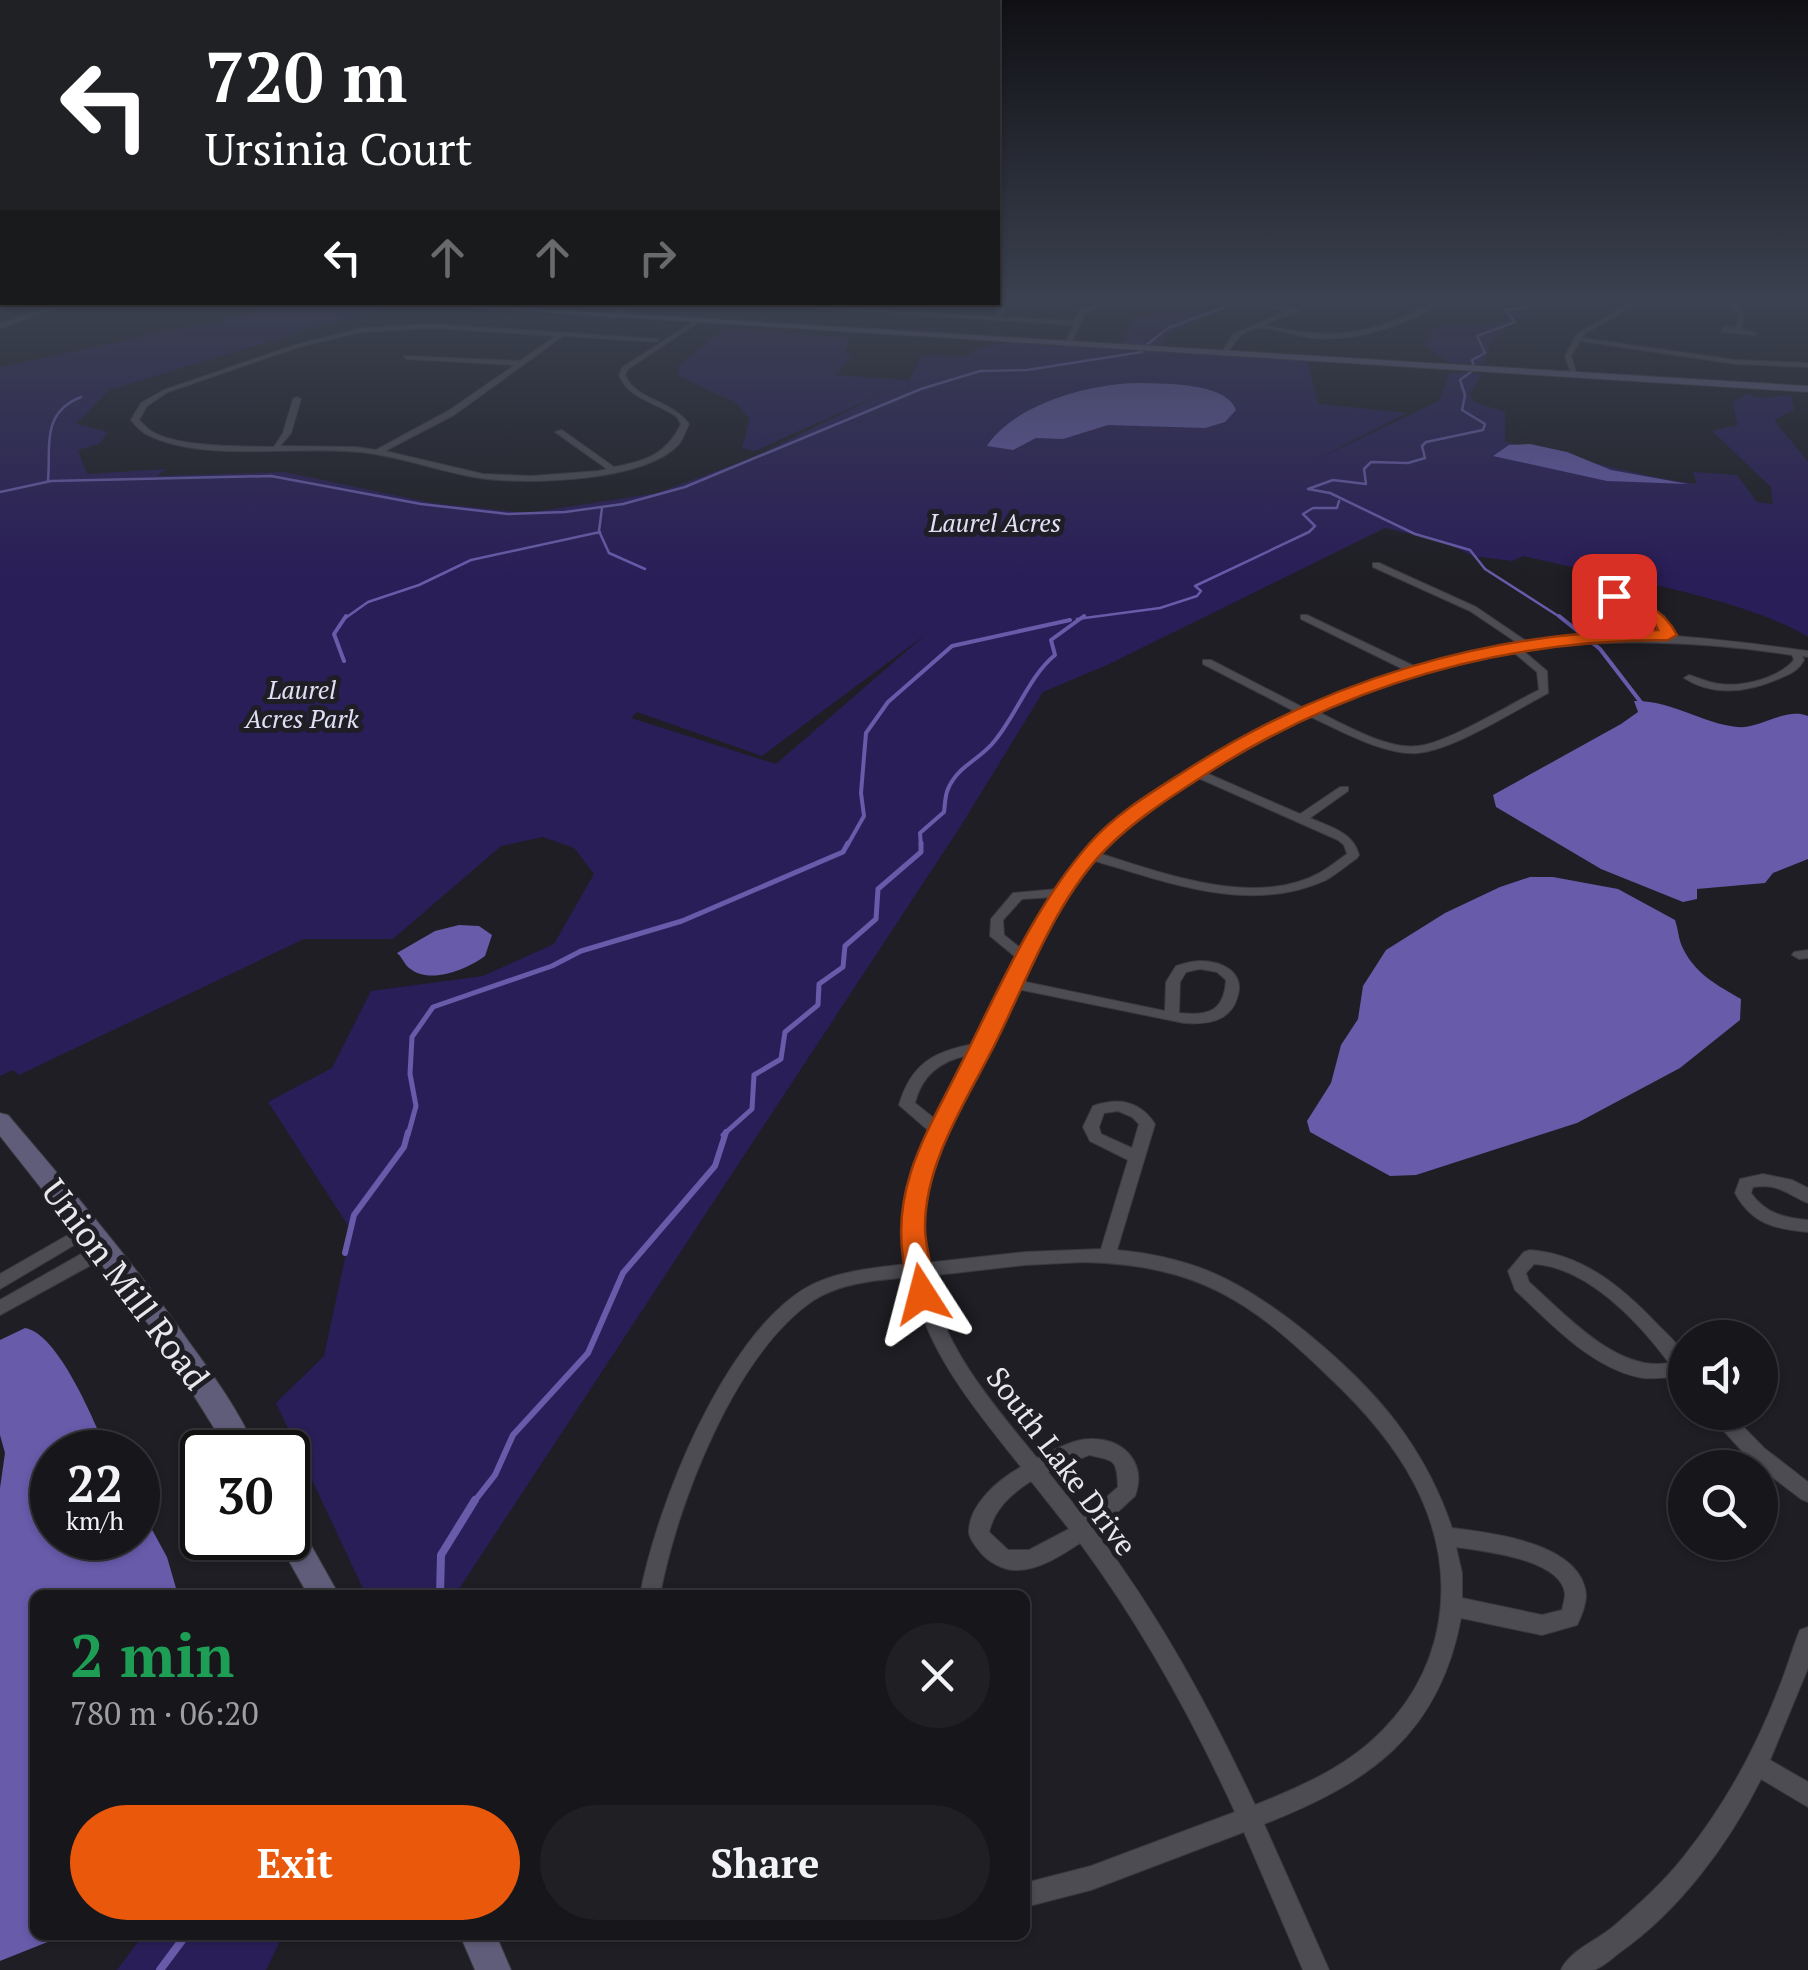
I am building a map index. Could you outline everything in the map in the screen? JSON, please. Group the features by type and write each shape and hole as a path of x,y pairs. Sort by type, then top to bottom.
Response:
{"main road":[{"name":"Union Mill Road","path":"0,1121 97,1239 232,1430"},
{"path":"304,1560 321,1590"},
{"path":"480,1940 492,1970"}],"street":[{"path":"166,391 136,414 136,424 143,432 177,444 379,452 493,477 560,477 613,470 671,448 685,428 676,410 640,391"},
{"path":"379,452 451,413 482,391"},
{"path":"276,446 290,426 298,399"},
{"path":"559,432 613,470"},
{"path":"1208,662 1382,746 1416,750 1437,746 1544,691 1542,671 1519,645 1472,609 1376,565"},
{"path":"1614,596 1660,618 1668,635"},
{"path":"1304,617 1414,670"},
{"name":"South Lake Drive","path":"1316,1970 1248,1818 1165,1653 1083,1530 953,1363 934,1328 912,1227 914,1195 938,1130 1063,892 1090,855 1130,816 1195,772 1304,711 1414,670 1519,645 1601,635 1668,635 1802,652 1795,667 1736,690 1717,690 1689,678"},
{"path":"1090,855 1204,887 1238,892 1284,888 1331,871 1353,855 1350,843 1342,838 1195,772"},
{"path":"1301,818 1344,789"},
{"path":"1027,959 997,936 997,919 1018,896 1063,892"},
{"path":"1014,984 1172,1018 1201,1023 1214,1018 1234,991 1233,979 1221,969 1200,964 1180,969 1173,982 1172,1018"},
{"path":"938,1130 907,1105 914,1084 941,1056 979,1048"},
{"path":"1107,1256 1136,1157"},
{"path":"1808,1198 1782,1181 1760,1178 1746,1183 1743,1192 1748,1205 1766,1217 1808,1226"},
{"path":"0,1282 74,1238 97,1239 87,1259 0,1308"},
{"path":"1550,1254 1569,1262 1637,1314 1670,1347 1684,1370 1664,1374 1622,1366 1521,1285 1518,1271 1530,1257 1550,1254"},
{"path":"651,1590 657,1550 679,1489 747,1358 774,1320 811,1293 832,1284 919,1270 1107,1256 1144,1259 1196,1272 1272,1314 1346,1381 1393,1432 1430,1490 1447,1536 1454,1583 1434,1675 1402,1727 1338,1780 1115,1869 1030,1894"},
{"path":"1733,1430 1756,1454 1808,1493"},
{"path":"1106,1447 1127,1464 1128,1490 1083,1530 1027,1561 1012,1562 987,1546 979,1534 987,1506 1035,1470 1089,1448 1106,1447"},
{"path":"1447,1536 1532,1551 1549,1560 1573,1589 1576,1606 1570,1618 1542,1625 1451,1606"},
{"path":"1574,1970 1607,1950 1685,1876 1758,1765 1783,1714 1808,1637"},
{"path":"1758,1765 1808,1795"}],"green space":[{"path":"0,391 108,391 76,424 108,432 99,444 78,450 87,474 167,469 156,476 284,472 432,503 528,513 657,493 754,457 888,391 1315,391 1318,404 1407,413 1315,460 1439,401 1443,391 1472,391 1474,402 1505,412 1505,442 1697,484 1693,472 1737,475 1757,502 1773,504 1771,487 1712,431 1738,425 1732,402 1747,394 1761,398 1791,395 1794,410 1774,420 1808,462 1808,637 1747,610 1710,599 1524,556 1512,561 1473,556 1442,541 1385,528 1107,665 1043,692 962,824 458,1590 364,1590 310,1476 310,1430 289,1430 276,1403 324,1356 351,1230 268,1102 332,1068 371,991 483,976 554,944 594,874 574,848 543,837 501,846 393,939 304,939 19,1075 13,1070 0,1076","holes":["925,635 776,764 631,718 637,712 762,756"]},
{"path":"711,391 888,391 755,451 742,448 750,418 735,402"},
{"path":"139,1940 281,1940 266,1970 117,1970"}],"shaded area":[{"path":"1213,391 1230,401 1236,410 1225,422 1205,428 1108,425 1063,439 1036,438 1013,450 987,446 1015,418 1077,392"},
{"path":"1530,444 1567,452 1611,470 1688,484 1607,481 1493,456 1509,445"},
{"path":"1634,701 1661,704 1737,727 1790,714 1808,716 1808,859 1773,873 1765,883 1697,889 1697,899 1683,902 1601,869 1496,807 1493,795 1621,724 1638,712"},
{"path":"1530,877 1553,877 1618,889 1675,920 1681,944 1692,963 1741,999 1740,1020 1680,1068 1577,1123 1416,1175 1390,1176 1310,1132 1307,1121 1331,1083 1341,1045 1358,1019 1363,986 1386,950 1445,913 1500,887"},
{"path":"459,925 479,926 492,935 485,956 467,966 446,974 424,975 414,972 397,953 435,931"},
{"path":"25,1328 50,1345 97,1430 30,1430 30,1560 160,1560 160,1544 177,1590 30,1590 30,1940 52,1940 0,1961 0,1488 5,1453 0,1435 0,1340"}],"waterway":[{"path":"0,492 51,481 271,476 421,504 508,514 565,512 623,504 685,487 916,391"},
{"path":"1464,391 1462,410 1485,424 1483,430 1426,442 1422,446 1425,458 1408,463 1371,462 1364,469 1366,484 1333,480 1308,489 1330,493 1415,534 1470,550 1485,569 1562,618"},
{"path":"48,481 54,421 59,412 81,397"},
{"path":"1081,619 1160,608 1197,596 1201,591 1195,586 1309,532 1315,526 1303,514 1313,508 1337,508 1339,501"},
{"path":"600,532 602,508"},
{"path":"344,619 368,602 419,585 471,560 600,532"},
{"path":"600,532 609,553 645,569"},
{"path":"1081,619 1084,616"},
{"path":"1562,618 1600,649 1643,705"},
{"path":"344,619 334,634 344,661"},
{"path":"921,846 920,833 944,812 952,781 992,744 1008,722 1037,674 1055,655 1051,640 1081,619"},
{"path":"847,846 864,816 861,793 866,733 888,702 952,646 1070,620"},
{"path":"408,1135 416,1106 410,1074 412,1037 433,1007 552,966 581,951 682,921 843,852 848,843"},
{"path":"726,1132 752,1109 754,1075 781,1059 785,1032 818,1005 819,984 843,967 845,946 876,919 878,889 921,852 921,846"},
{"path":"345,1253 354,1215 404,1147 408,1132"},
{"path":"474,1502 495,1475 513,1435 588,1353 623,1273 715,1166 726,1132"},
{"path":"440,1590 441,1555 474,1502"},
{"path":"160,1970 182,1940"}],"route":[{"path":"922,1294 912,1227 914,1195 922,1166 1063,892 1100,844 1148,804 1218,758 1305,710 1359,688 1418,669 1525,644 1601,635 1668,635 1668,626 1660,618 1614,596"}],"park label":[{"name":"Laurel Acres","path":"995,522"},
{"name":"Laurel Acres Park","path":"302,704"}]}
